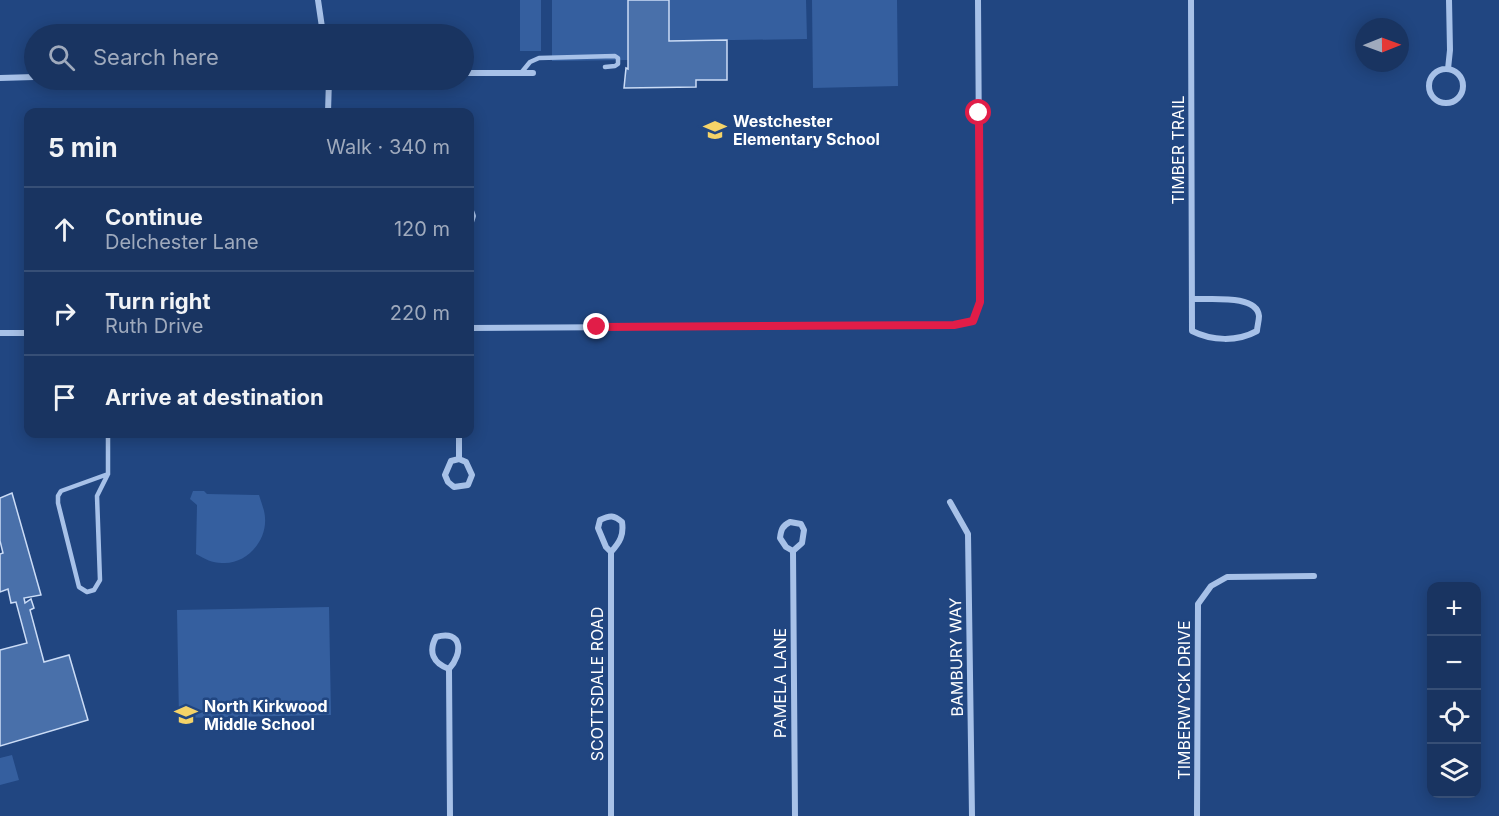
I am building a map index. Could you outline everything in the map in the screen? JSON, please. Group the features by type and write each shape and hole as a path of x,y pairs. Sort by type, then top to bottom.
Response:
{"street":[{"path":"318,0 322,24"},
{"path":"474,328 954,325 973,321 980,302 978,0"},
{"name":"TIMBER TRAIL","path":"1191,0 1192,331 1209,339 1245,338 1257,331 1259,316 1255,307 1246,301 1193,299"},
{"path":"1448,69 1449,0"},
{"path":"1448,69 1457,73 1461,78 1463,88 1458,99 1448,104 1433,98 1429,81 1436,72 1448,69"},
{"path":"474,73 533,73"},
{"path":"0,78 24,77"},
{"path":"328,90 328,108"},
{"path":"0,333 24,333"},
{"path":"459,438 459,459"},
{"path":"459,459 466,462 471,476 468,485 454,487 445,475 451,461 459,459"},
{"name":"BAMBURY WAY","path":"950,502 968,534 972,816"},
{"name":"SCOTTSDALE ROAD","path":"611,552 606,547 598,528 600,520 609,516 616,517 622,522 624,531 611,552 611,816"},
{"name":"PAMELA LANE","path":"793,551 786,547 780,538 784,525 790,522 801,524 804,530 802,543 793,551 795,816"},
{"name":"TIMBERWYCK DRIVE","path":"1197,816 1198,604 1211,586 1227,577 1314,576"},
{"path":"449,669 440,666 432,656 432,645 436,637 452,636 457,641 459,649 458,657 449,669 450,816"}],"lane":[{"path":"521,73 530,62 539,58 615,56 618,58 618,64 605,67"},
{"path":"108,438 108,474 97,496 100,580 94,590 87,592 79,587 58,496 62,491 108,474"}],"shaded area":[{"path":"520,0 541,0 541,51 520,51"},
{"path":"552,0 628,0 628,60 552,61"},
{"path":"669,0 806,0 807,39 669,41"},
{"path":"812,0 897,0 898,86 813,88"},
{"path":"193,491 204,491 207,494 259,495 265,527 259,543 247,556 231,563 222,563 196,554 197,505 190,499"},
{"path":"329,607 331,715 179,718 177,610"},
{"path":"12,755 19,780 0,785 0,758"}],"building":[{"path":"628,0 669,0 669,41 727,40 727,80 696,80 696,87 624,88 626,68 628,69"},
{"path":"12,493 41,595 24,598 25,603 31,599 34,608 30,610 44,662 69,655 88,720 0,746 0,650 27,643 16,602 11,603 8,589 0,592 0,554 3,553 0,541 0,498"}],"place":[{"name":"Westchester Elementary School","path":"715,130"},
{"name":"North Kirkwood Middle School","path":"186,715"}],"route":[{"path":"597,327 954,325 973,321 980,302 979,113"}]}
